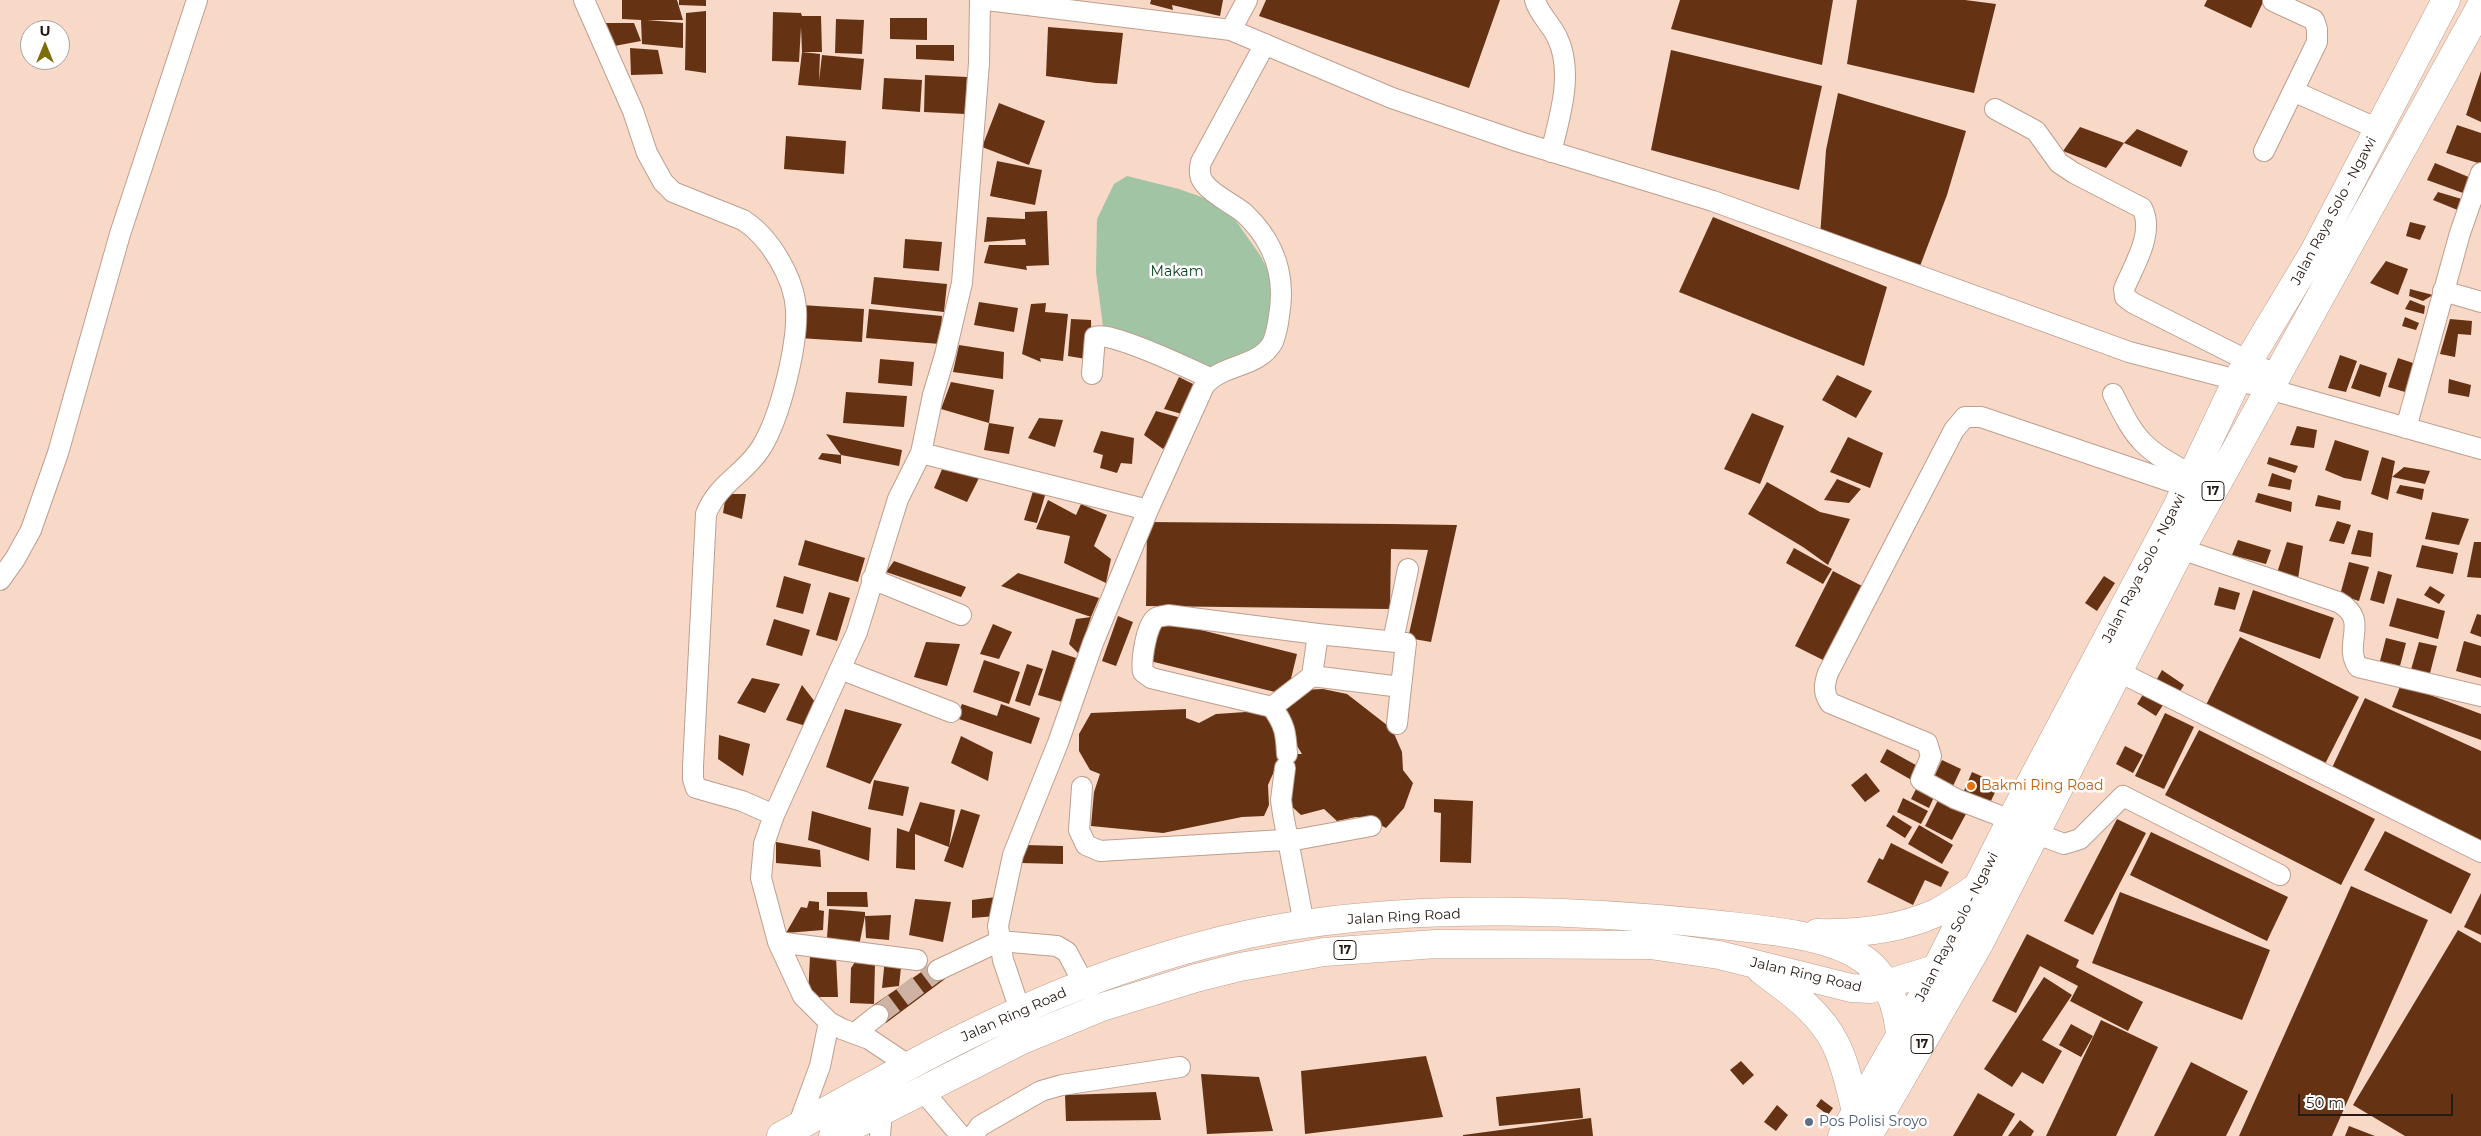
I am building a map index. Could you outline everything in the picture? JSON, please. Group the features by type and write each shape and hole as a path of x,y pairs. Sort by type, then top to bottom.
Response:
{"highway":[{"name":"Jalan Raya Solo - Ngawi","path":"1842,1136 1868,1128 1905,1076 1975,950 2036,834 2181,549 2481,6"},
{"name":"Jalan Raya Solo - Ngawi","path":"1868,1128 1900,1036 2189,481 2243,371 2314,252 2441,9"},
{"name":"17","path":"1783,933 1838,934 1875,931 1908,924 1938,912 1976,888"},
{"name":"Jalan Ring Road","path":"789,1131 908,1065 1020,1010 1084,984 1191,948 1311,923 1437,914 1534,914 1689,922 1783,933 1819,941 1851,952 1872,966 1888,984 1870,989 1851,988 1752,963 1685,949 1606,943 1436,944 1324,952 1240,967 1141,994 1084,1014 1022,1040 922,1090 881,1123 833,1136"},
{"name":"17","path":"1905,1076 1900,1036 1888,984 1953,963 1975,950"},
{"name":"17","path":"1752,963 1790,991 1818,1018 1835,1043 1868,1128"}],"street":[{"path":"0,580 15,559 31,530 58,453 120,234 196,0"},
{"path":"584,0 633,111 647,154 663,182 673,192 743,220 753,226 772,250 792,291 796,309 792,350 784,388 769,433 756,456 718,491 706,514 693,766 693,779 696,788 742,801 774,815"},
{"path":"908,1065 869,1039 829,1022 802,996 778,942 761,878 764,844 774,815 857,632 898,499 920,454 962,283 979,63 980,0"},
{"path":"987,0 1112,7 1230,30 1392,98 1551,152 1722,204 2129,352 2243,371"},
{"path":"1230,30 1247,0"},
{"path":"1535,0 1557,37 1564,55 1566,70 1551,152"},
{"path":"2264,151 2317,42 2317,29 2314,20 2273,1"},
{"path":"1020,1010 1007,973 998,926 1013,854 1058,744 1093,643 1148,510 1204,386 1210,378 1252,362 1273,342 1280,307 1281,276 1268,244 1256,226 1244,214 1208,187 1200,177 1199,169 1265,44"},
{"path":"2293,91 2378,130"},
{"path":"1996,109 2036,131 2059,163 2074,173 2142,208 2147,218 2146,232 2124,288 2126,297 2133,303 2243,371 2406,428 2481,449"},
{"path":"2406,428 2460,233 2481,173"},
{"path":"2443,291 2481,302"},
{"path":"1092,374 1095,337 1103,335 1135,346 1210,378"},
{"path":"2114,394 2130,427 2144,446 2189,481"},
{"path":"2011,820 1956,799 1921,780 1931,756 1927,744 1830,703 1824,695 1824,685 1828,673 1954,430 1965,418 1981,417 2189,481"},
{"path":"920,454 1148,510"},
{"path":"2181,549 2348,607 2354,615 2355,639 2352,651 2358,667 2481,696"},
{"path":"1393,641 1408,569"},
{"path":"872,579 961,615"},
{"path":"1311,923 1294,839 1282,800 1286,761 1286,734 1282,721 1272,708 1152,678 1143,672 1141,662 1150,627 1156,618 1168,615 1406,643 1397,724"},
{"path":"1272,708 1312,676 1318,634"},
{"path":"840,669 951,712"},
{"path":"2119,672 2481,852"},
{"path":"1312,676 1401,687"},
{"path":"1082,787 1079,830 1086,845 1100,851 1294,839 1372,826"},
{"path":"2036,834 2064,844 2080,840 2123,796 2280,875"},
{"path":"938,970 1000,941 1063,948 1084,984"},
{"path":"778,942 917,960"},
{"path":"855,1034 878,1015"},
{"path":"789,1131 820,1066 829,1022"},
{"path":"973,1136 980,1126 1041,1091 1062,1085 1180,1067"},
{"path":"922,1090 961,1136"}],"green space":[{"name":"Makam","path":"1127,176 1179,189 1204,198 1229,211 1260,255 1271,276 1274,299 1264,342 1250,355 1211,369 1103,327 1096,272 1097,219 1114,184"}],"building":[{"path":"622,0 677,0 683,20 647,20 683,23 683,48 642,44 641,20 622,19"},
{"path":"679,0 706,0 706,6 679,5"},
{"path":"1151,0 1223,0 1220,16 1172,5 1173,10 1150,4"},
{"path":"1266,0 1500,0 1469,88 1259,16"},
{"path":"1680,0 1833,0 1822,65 1671,29"},
{"path":"1857,0 1965,0 1996,4 1974,93 1847,64"},
{"path":"2207,0 2264,0 2251,28 2204,6"},
{"path":"706,11 706,73 685,70 686,13"},
{"path":"773,12 801,13 802,16 821,16 822,52 802,52 801,27 799,62 772,61"},
{"path":"890,18 927,18 927,40 890,39"},
{"path":"836,19 864,20 862,54 835,53"},
{"path":"603,23 634,23 641,41 609,47"},
{"path":"1048,27 1123,33 1117,84 1046,76"},
{"path":"916,45 954,45 954,61 916,59"},
{"path":"630,48 658,50 663,74 631,75"},
{"path":"1671,50 1822,86 1799,190 1651,150"},
{"path":"802,52 820,54 819,81 822,55 864,59 861,90 798,85"},
{"path":"2481,71 2481,122 2466,115"},
{"path":"925,75 967,77 965,114 924,112"},
{"path":"884,78 922,80 920,112 882,109"},
{"path":"1838,93 1966,131 1947,195 1917,274 1820,237 1826,150"},
{"path":"999,103 1045,121 1029,165 982,147"},
{"path":"2457,125 2481,133 2481,164 2446,153"},
{"path":"2080,127 2124,143 2106,168 2063,151"},
{"path":"2137,129 2188,151 2181,167 2124,143"},
{"path":"786,136 846,141 844,174 784,169"},
{"path":"997,161 1042,170 1035,205 990,196"},
{"path":"2435,163 2471,178 2463,193 2427,180"},
{"path":"2438,192 2465,200 2460,211 2433,200"},
{"path":"1047,211 1049,265 1026,266 1027,270 984,263 989,245 1026,245 1025,239 984,242 987,217 1025,219 1025,212"},
{"path":"1713,217 1887,287 1864,366 1679,292"},
{"path":"2410,222 2426,226 2420,240 2406,236"},
{"path":"905,239 942,242 939,271 903,268"},
{"path":"2386,261 2408,269 2398,295 2370,283"},
{"path":"874,277 947,284 944,312 871,304"},
{"path":"2410,289 2433,295 2423,301 2409,296"},
{"path":"2410,300 2425,306 2424,314 2405,309"},
{"path":"979,302 1018,308 1014,332 974,325"},
{"path":"1046,303 1045,312 1068,314 1063,361 1040,358 1041,362 1022,354 1031,304"},
{"path":"801,305 864,309 862,342 799,338"},
{"path":"869,309 942,316 940,344 866,338"},
{"path":"2405,317 2419,323 2416,330 2402,326"},
{"path":"1071,319 1091,320 1092,360 1068,356"},
{"path":"2450,319 2472,321 2471,335 2458,334 2455,357 2440,354"},
{"path":"959,345 1004,352 1003,379 953,372"},
{"path":"2340,355 2357,361 2346,392 2328,388"},
{"path":"2398,358 2416,364 2412,394 2388,387"},
{"path":"880,359 914,362 912,386 878,383"},
{"path":"2360,364 2387,373 2380,397 2351,388"},
{"path":"1837,375 1872,391 1856,418 1822,400"},
{"path":"1179,377 1197,386 1182,414 1164,409"},
{"path":"2449,379 2471,385 2469,397 2448,393"},
{"path":"951,382 994,390 989,423 941,409"},
{"path":"846,392 907,396 904,427 843,423"},
{"path":"1156,411 1185,419 1163,449 1144,435"},
{"path":"1752,413 1784,426 1760,484 1724,469"},
{"path":"1039,418 1063,420 1055,447 1028,438"},
{"path":"989,423 1014,427 1009,454 984,450"},
{"path":"2297,426 2317,430 2314,448 2290,445"},
{"path":"1101,431 1134,438 1132,464 1121,463 1117,473 1100,468 1103,455 1093,452"},
{"path":"826,434 902,450 899,466 841,455"},
{"path":"1848,437 1883,453 1870,488 1830,472"},
{"path":"2335,440 2369,451 2361,481 2344,478 2325,470"},
{"path":"822,453 841,455 841,464 818,459"},
{"path":"2269,457 2298,466 2295,473 2267,464"},
{"path":"2382,457 2395,461 2388,500 2371,494"},
{"path":"943,467 979,478 967,502 934,488"},
{"path":"2404,467 2430,471 2425,484 2392,477"},
{"path":"2272,473 2292,480 2290,490 2268,486"},
{"path":"1837,479 1861,489 1849,503 1824,500"},
{"path":"1767,482 1820,512 1850,519 1828,565 1803,547 1748,514"},
{"path":"2400,485 2424,489 2422,500 2396,493"},
{"path":"1034,488 1046,492 1037,523 1024,520"},
{"path":"2258,493 2292,502 2291,512 2255,502"},
{"path":"726,494 746,494 742,519 723,513"},
{"path":"2318,495 2341,501 2340,510 2315,506"},
{"path":"1048,500 1076,515 1081,504 1107,515 1094,546 1111,559 1106,583 1064,563 1070,536 1036,529"},
{"path":"2432,512 2469,519 2459,545 2425,539"},
{"path":"2337,521 2351,525 2344,544 2329,541"},
{"path":"1147,522 1457,525 1431,642 1408,638 1428,550 1391,549 1390,609 1146,606"},
{"path":"2358,530 2373,533 2371,557 2351,554"},
{"path":"805,540 865,558 858,582 798,565"},
{"path":"2238,540 2271,550 2266,564 2232,555"},
{"path":"2287,542 2303,546 2298,579 2277,573"},
{"path":"2474,542 2481,542 2481,578 2467,577"},
{"path":"2422,545 2458,553 2453,574 2416,567"},
{"path":"1794,548 1832,569 1823,584 1786,563"},
{"path":"894,561 966,587 961,597 886,572"},
{"path":"2349,562 2369,567 2359,601 2340,595"},
{"path":"1833,571 1864,587 1827,662 1795,646"},
{"path":"2378,571 2392,575 2384,604 2370,600"},
{"path":"1018,573 1099,598 1091,617 1001,586"},
{"path":"784,576 811,584 803,614 776,607"},
{"path":"2104,576 2115,583 2097,611 2085,603"},
{"path":"2430,586 2445,595 2439,604 2424,595"},
{"path":"2219,587 2240,593 2235,610 2214,605"},
{"path":"2253,590 2334,618 2320,659 2239,631"},
{"path":"829,592 850,598 837,641 816,635"},
{"path":"2397,598 2445,611 2438,639 2389,626"},
{"path":"2477,614 2481,615 2481,637 2470,633"},
{"path":"1118,616 1133,622 1116,666 1102,661"},
{"path":"1091,617 1079,654 1069,644 1076,619"},
{"path":"774,619 810,630 802,656 766,645"},
{"path":"1161,620 1297,654 1287,695 1150,661"},
{"path":"993,624 1012,632 999,659 980,654"},
{"path":"2240,637 2359,697 2325,764 2206,705"},
{"path":"2386,638 2406,643 2400,666 2380,661"},
{"path":"2464,641 2481,646 2481,678 2456,671"},
{"path":"926,642 960,644 947,686 914,677"},
{"path":"2419,642 2437,646 2429,677 2410,673"},
{"path":"1052,650 1076,658 1062,702 1038,695"},
{"path":"984,660 1020,672 1009,704 973,692"},
{"path":"1027,664 1043,669 1030,706 1015,701"},
{"path":"2162,670 2184,685 2179,693 2157,679"},
{"path":"752,678 780,684 765,713 737,703"},
{"path":"2401,684 2481,714 2481,740 2392,707"},
{"path":"802,685 815,702 806,726 786,720"},
{"path":"1323,689 1347,694 1392,729 1402,752 1403,770 1413,783 1404,808 1386,828 1369,819 1356,817 1337,821 1324,809 1301,815 1287,802 1276,767 1268,785 1269,805 1264,816 1242,817 1163,833 1091,826 1094,792 1100,774 1090,770 1079,751 1079,734 1091,713 1186,709 1186,718 1199,723 1216,714 1261,711 1278,718 1282,754 1302,754 1291,736 1285,717 1287,702 1300,690"},
{"path":"2144,693 2163,705 2156,716 2137,704"},
{"path":"2365,698 2481,751 2481,842 2330,772"},
{"path":"962,704 997,716 1001,704 1040,718 1031,744 956,718"},
{"path":"845,709 902,724 870,784 826,767"},
{"path":"2165,713 2194,727 2164,789 2135,776"},
{"path":"2199,730 2375,819 2341,885 2165,795"},
{"path":"719,735 750,744 743,776 718,759"},
{"path":"961,736 993,752 988,781 951,763"},
{"path":"2125,746 2143,755 2133,773 2116,764"},
{"path":"1887,749 1923,769 1915,782 1880,762"},
{"path":"1942,760 1961,769 1953,786 1934,777"},
{"path":"1972,772 1999,784 1989,805 1963,793"},
{"path":"1866,773 1880,791 1865,802 1851,785"},
{"path":"874,780 909,787 903,816 868,809"},
{"path":"1916,789 1934,797 1929,808 1911,799"},
{"path":"1903,798 1928,811 1921,824 1897,812"},
{"path":"1939,798 1967,812 1952,840 1925,826"},
{"path":"1434,799 1473,801 1471,863 1440,862 1441,813 1434,812"},
{"path":"920,802 955,810 949,847 915,834 915,870 896,868 897,828 909,832"},
{"path":"961,809 980,815 963,868 944,861"},
{"path":"812,811 871,828 869,861 808,840"},
{"path":"1893,815 1912,827 1905,838 1886,826"},
{"path":"2117,819 2146,833 2093,935 2064,921"},
{"path":"1919,825 1953,845 1942,864 1908,844"},
{"path":"2385,831 2471,874 2451,914 2364,870"},
{"path":"2151,832 2288,897 2267,941 2130,875"},
{"path":"776,842 820,850 821,867 776,863"},
{"path":"1891,843 1949,872 1941,887 1925,880 1913,905 1867,882 1879,858 1883,860"},
{"path":"1025,845 1063,846 1063,864 1020,863"},
{"path":"2351,886 2428,920 2332,1136 2239,1136"},
{"path":"827,892 867,892 868,907 827,906"},
{"path":"2120,892 2270,950 2242,1020 2092,963"},
{"path":"2481,893 2481,935 2464,927"},
{"path":"996,897 996,916 972,918 972,900"},
{"path":"915,899 951,902 943,942 909,935"},
{"path":"809,901 819,902 819,910 824,911 823,930 786,933 801,907 807,908"},
{"path":"829,909 865,912 859,946 827,938"},
{"path":"891,915 889,940 866,938 865,916"},
{"path":"2458,930 2481,943 2481,1136 2405,1136 2353,1105"},
{"path":"2027,934 2079,960 2076,967 2143,1002 2128,1031 2070,1001 2078,986 2040,966 2016,1013 1992,1001"},
{"path":"810,956 836,957 838,997 808,997"},
{"path":"902,958 899,986 882,988 885,959"},
{"path":"855,962 875,963 874,1004 850,1003 851,968"},
{"path":"933,964 945,979 886,1023 872,1006"},
{"path":"2044,977 2072,995 2042,1040 2062,1051 2043,1084 2022,1072 2012,1087 1984,1069"},
{"path":"2101,1020 2158,1047 2116,1136 2046,1136"},
{"path":"2071,1024 2093,1036 2081,1057 2059,1045"},
{"path":"1426,1056 1443,1117 1305,1134 1301,1071"},
{"path":"1741,1061 1754,1075 1743,1085 1730,1070"},
{"path":"2191,1062 2248,1091 2226,1136 2154,1136"},
{"path":"1201,1074 1259,1077 1273,1131 1207,1134"},
{"path":"1580,1088 1583,1118 1499,1126 1496,1097"},
{"path":"1156,1092 1161,1120 1066,1121 1065,1095"},
{"path":"1978,1093 2015,1114 2002,1136 1953,1136"},
{"path":"1821,1099 1833,1108 1828,1115 1816,1106"},
{"path":"1777,1105 1788,1115 1776,1131 1764,1122"},
{"path":"1591,1118 1593,1136 1463,1136 1463,1135"},
{"path":"2020,1120 2034,1131 2031,1136 2008,1136"},
{"path":"2349,1126 2375,1136 2345,1136"}],"tunnel":[{"path":"878,1015 938,970"}],"place":[{"name":"Bakmi Ring Road","path":"1971,786"},
{"name":"Pos Polisi Sroyo","path":"1809,1122"}]}
